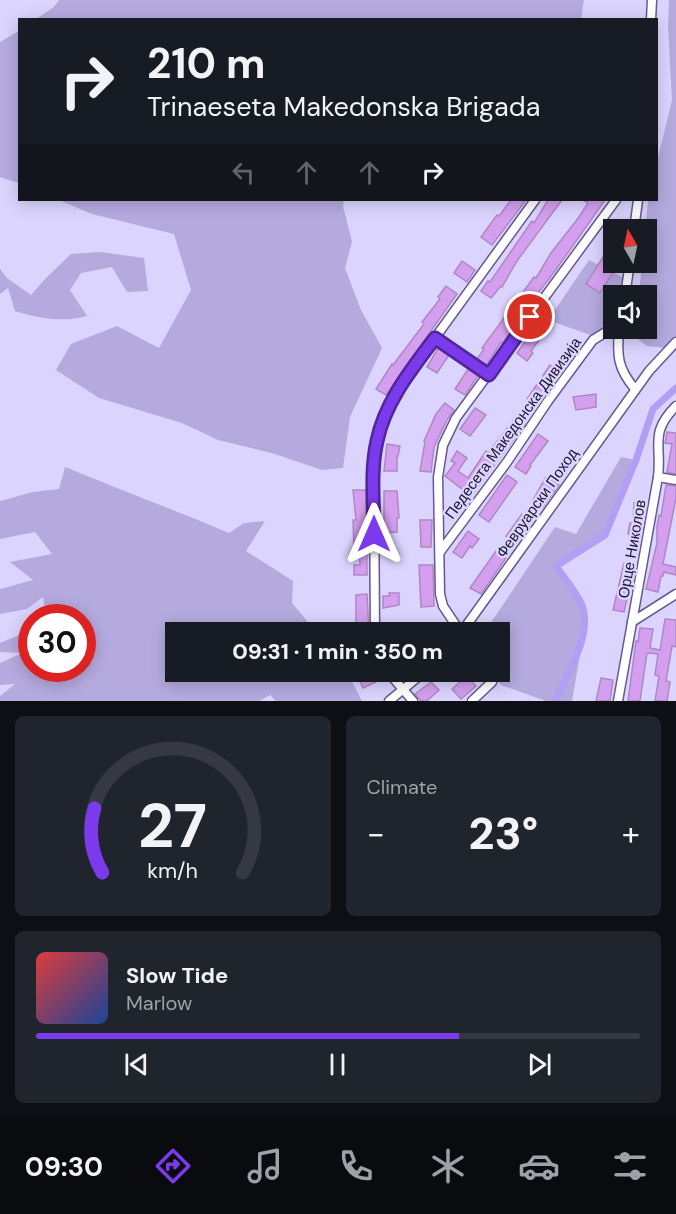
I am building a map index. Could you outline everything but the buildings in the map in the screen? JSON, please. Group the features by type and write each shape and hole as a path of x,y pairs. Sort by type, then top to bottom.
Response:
{"street":[{"path":"651,18 652,0"},
{"path":"375,622 376,443 395,393 534,201"},
{"path":"453,622 441,601 438,477 443,446 450,426 614,201"},
{"path":"635,219 638,201"},
{"name":"Педесета Македонска Дивизија","path":"440,552 593,340 603,334"},
{"path":"435,338 489,375"},
{"path":"619,339 619,363 635,389"},
{"name":"Февруарски Поход","path":"469,622 635,389 660,357 676,342"},
{"name":"Орце Николов","path":"618,701 661,460 657,438 660,426 676,406"},
{"path":"658,477 676,480"},
{"path":"633,622 676,594"},
{"path":"397,682 413,701"},
{"path":"389,701 412,682"},
{"path":"472,701 492,682"}],"shaded area":[{"path":"59,0 584,0 581,18 38,18 54,7"},
{"path":"669,0 676,0 676,338 666,348 647,346 638,339 657,339 657,285 640,285 641,273 657,273 657,219 646,219 648,201 658,201 658,158 672,100 668,27"},
{"path":"18,32 18,183 0,177 0,42"},
{"path":"61,201 344,201 352,242 345,268 361,310 382,348 350,417 343,468 322,470 275,454 218,440 182,423 99,398 56,370 71,344 117,326 159,348 191,290 174,234 92,214"},
{"path":"100,252 144,258 148,291 127,292 112,267 81,273 70,290 87,316 60,319 42,318 15,311 8,288 0,294 0,269 7,278 31,295 71,254"},
{"path":"589,260 603,267 603,273 614,273 624,278 622,285 603,285 603,327 593,336 548,320"},
{"path":"621,457 636,460 607,533 556,566 582,605 585,626 572,701 546,701 501,685 499,682 510,682 510,622 491,622 555,527 576,534"},
{"path":"65,467 229,533 244,523 265,521 246,551 293,581 292,603 308,622 165,622 165,682 352,682 362,701 276,701 270,695 259,701 0,701 0,696 15,684 0,685 0,663 18,655 18,682 96,682 96,604 44,604 43,597 34,604 18,604 18,611 0,614 0,589 33,580 10,562 52,554 35,532 0,539 0,501 33,492 59,489"},
{"path":"18,635 18,653 0,652 0,643"}],"waterway":[{"path":"555,701 572,667 584,629 582,605 556,566 605,535 636,460 653,409 676,388"}],"route":[{"path":"374,534 376,443 380,428 395,393 422,355 435,338 489,375 530,317"}]}
